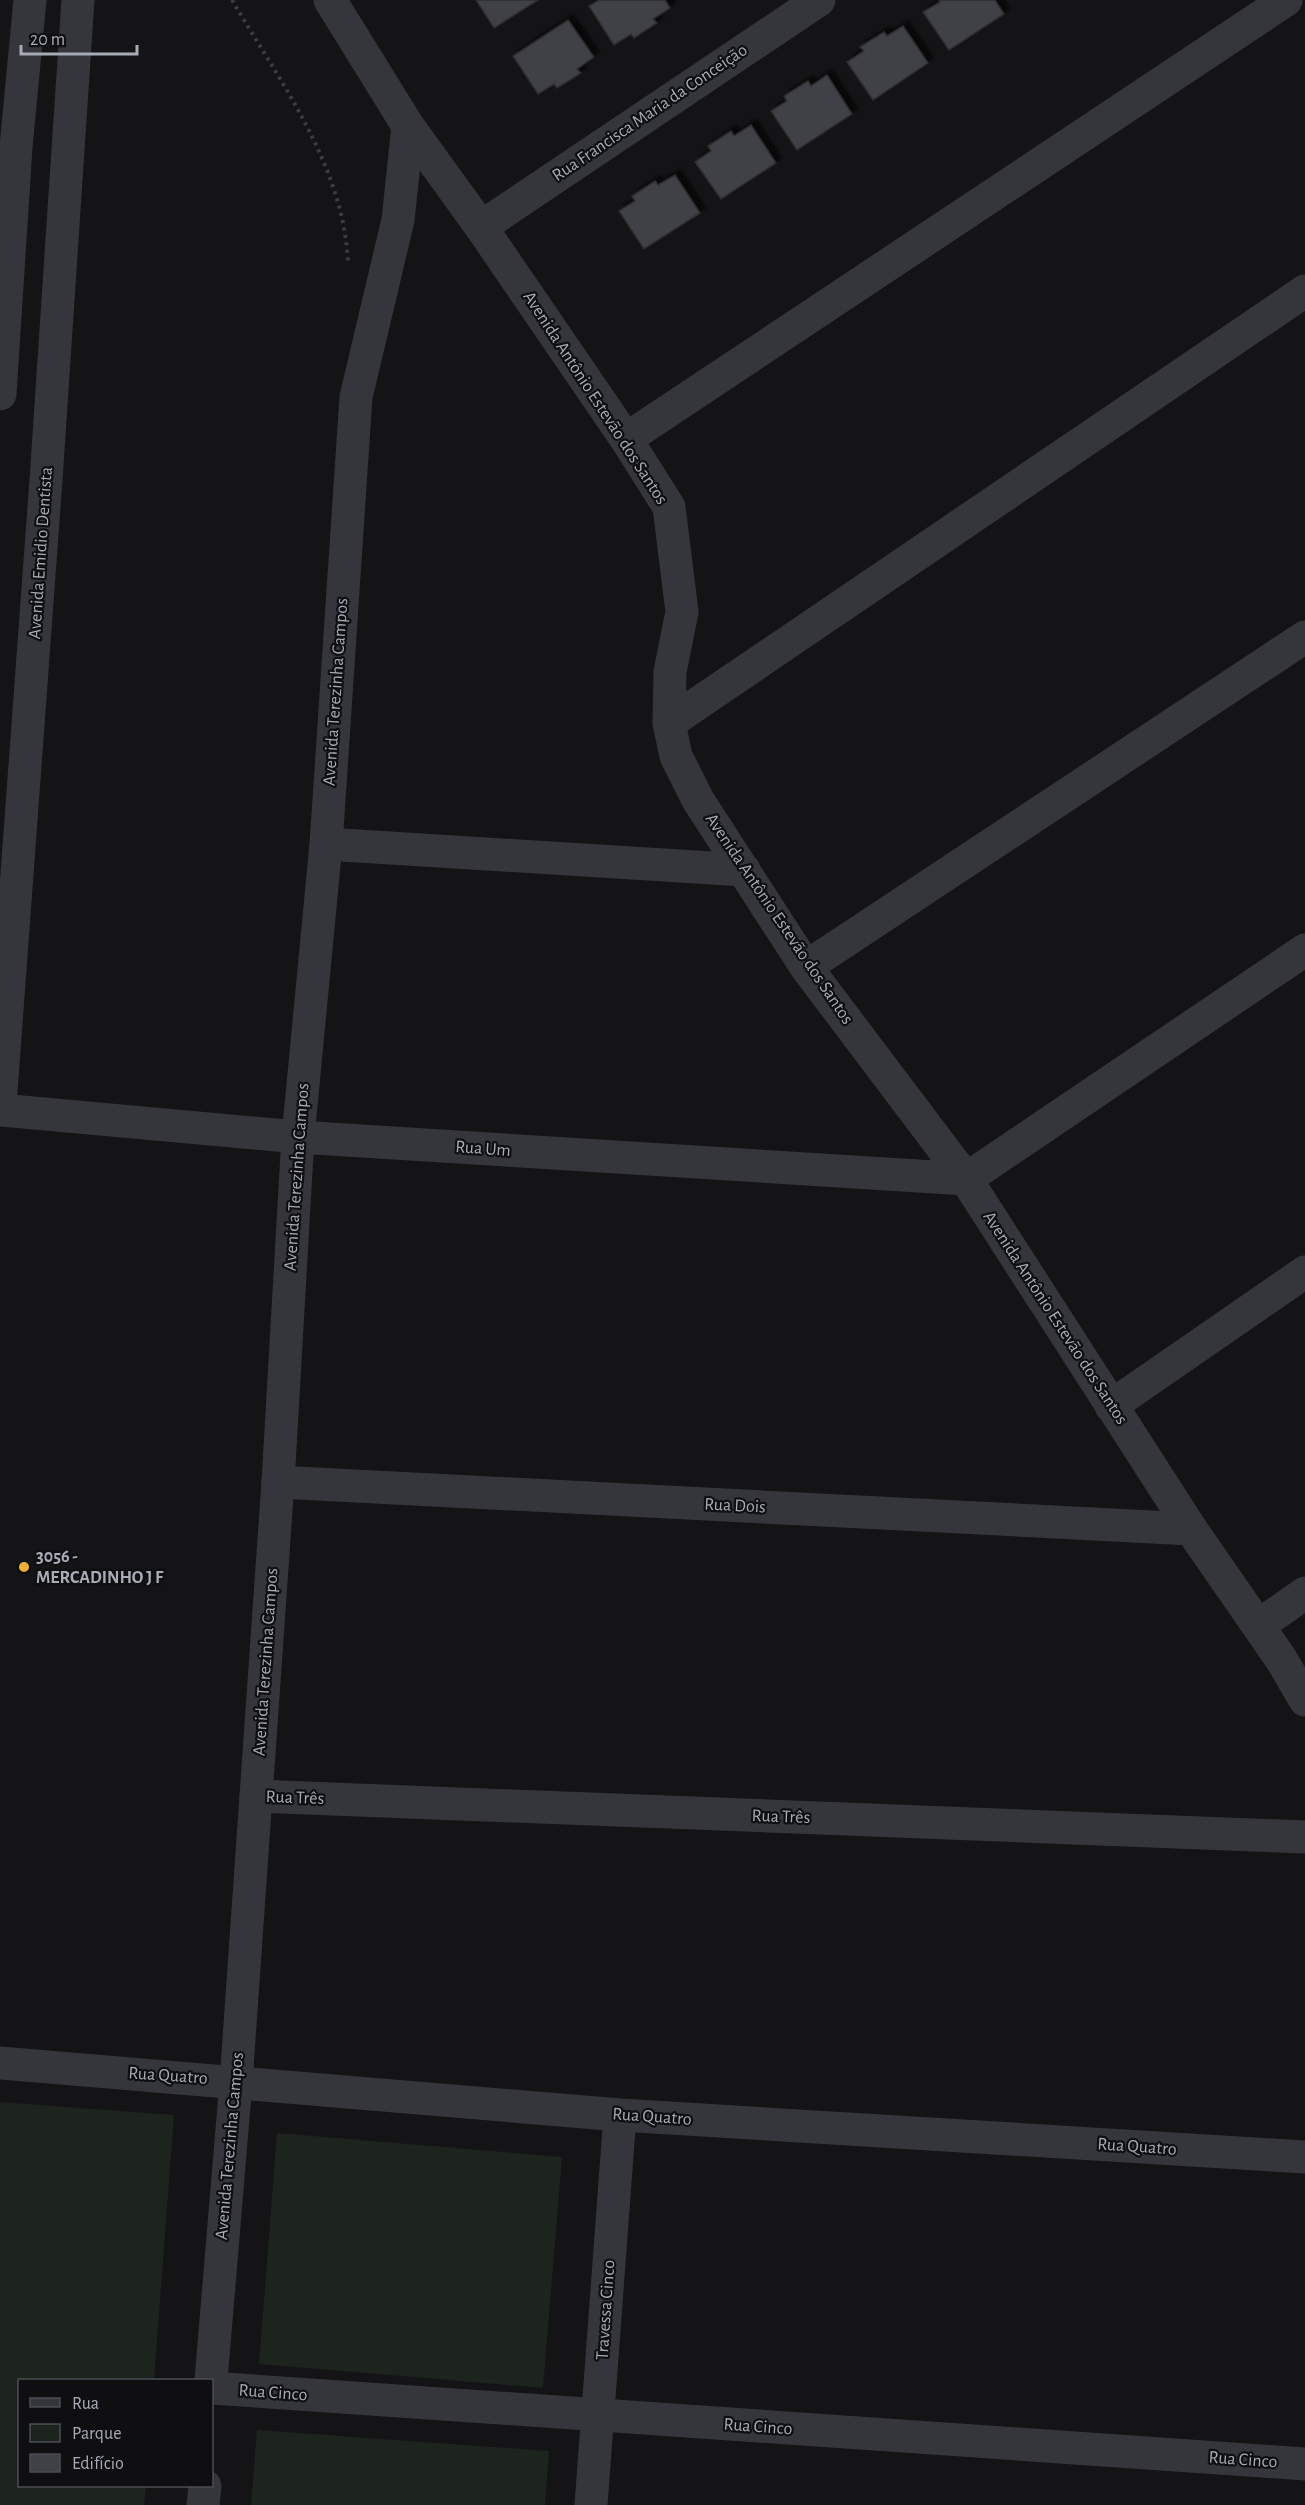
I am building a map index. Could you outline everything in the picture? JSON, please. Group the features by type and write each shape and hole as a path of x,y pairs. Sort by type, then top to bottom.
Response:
{"street":[{"path":"0,394 6,213 16,147 30,0"},
{"name":"Avenida Emidio Dentista","path":"0,1108 46,492 78,0"},
{"name":"Rua Francisca Maria da Conceição","path":"481,227 819,0"},
{"path":"627,439 1286,0"},
{"path":"1293,0 1305,17"},
{"path":"333,1 408,126"},
{"name":"Avenida Antônio Estevão dos Santos","path":"408,126 481,227 627,439 669,507 682,612 670,672 669,723 676,756 698,800 806,967 966,1179 1191,1529 1258,1626 1305,1700"},
{"name":"Avenida Terezinha Campos","path":"211,2379 236,2082 256,1797 278,1482 298,1137 326,844 356,397 398,220 408,126"},
{"path":"6,213 63,215"},
{"path":"669,723 1305,291"},
{"path":"806,967 1305,637"},
{"path":"326,844 744,870"},
{"path":"966,1179 1305,950"},
{"name":"Rua Um","path":"0,1108 298,1137 966,1179"},
{"path":"1112,1406 1305,1272"},
{"name":"Rua Dois","path":"278,1482 1191,1529"},
{"path":"1258,1626 1305,1593"},
{"name":"Rua Três","path":"256,1797 1305,1837"},
{"name":"Rua Quatro","path":"0,2063 620,2115 1305,2157"},
{"name":"Travessa Cinco","path":"591,2505 620,2115"},
{"name":"Rua Cinco","path":"213,2388 1305,2464"},
{"path":"204,2505 205,2487"}],"path":[{"path":"232,0 320,149 336,192 347,240 349,273"}],"green space":[{"path":"0,2102 174,2115 154,2379 18,2379 18,2487 146,2487 144,2505 0,2505"},
{"path":"277,2133 562,2157 543,2388 259,2364"},
{"path":"257,2430 549,2451 545,2505 251,2505"}],"building":[{"path":"476,0 538,0 494,28"},
{"path":"599,0 665,0 670,8 653,19 657,23 634,38 631,34 614,45 589,6"},
{"path":"939,0 995,0 1004,14 949,50 923,12 940,2"},
{"path":"568,20 594,57 577,69 581,73 557,88 554,84 538,94 513,56"},
{"path":"903,26 928,63 873,100 847,62 864,51 860,47 884,32 887,36"},
{"path":"827,75 852,114 797,150 771,111 787,101 784,96 808,81 811,86"},
{"path":"751,125 776,163 721,199 695,162 711,151 708,146 731,131 734,136"},
{"path":"675,175 700,213 644,249 619,211 635,201 632,196 655,181 658,185"}],"place":[{"name":"3056 - MERCADINHO J F","path":"24,1567"}]}
